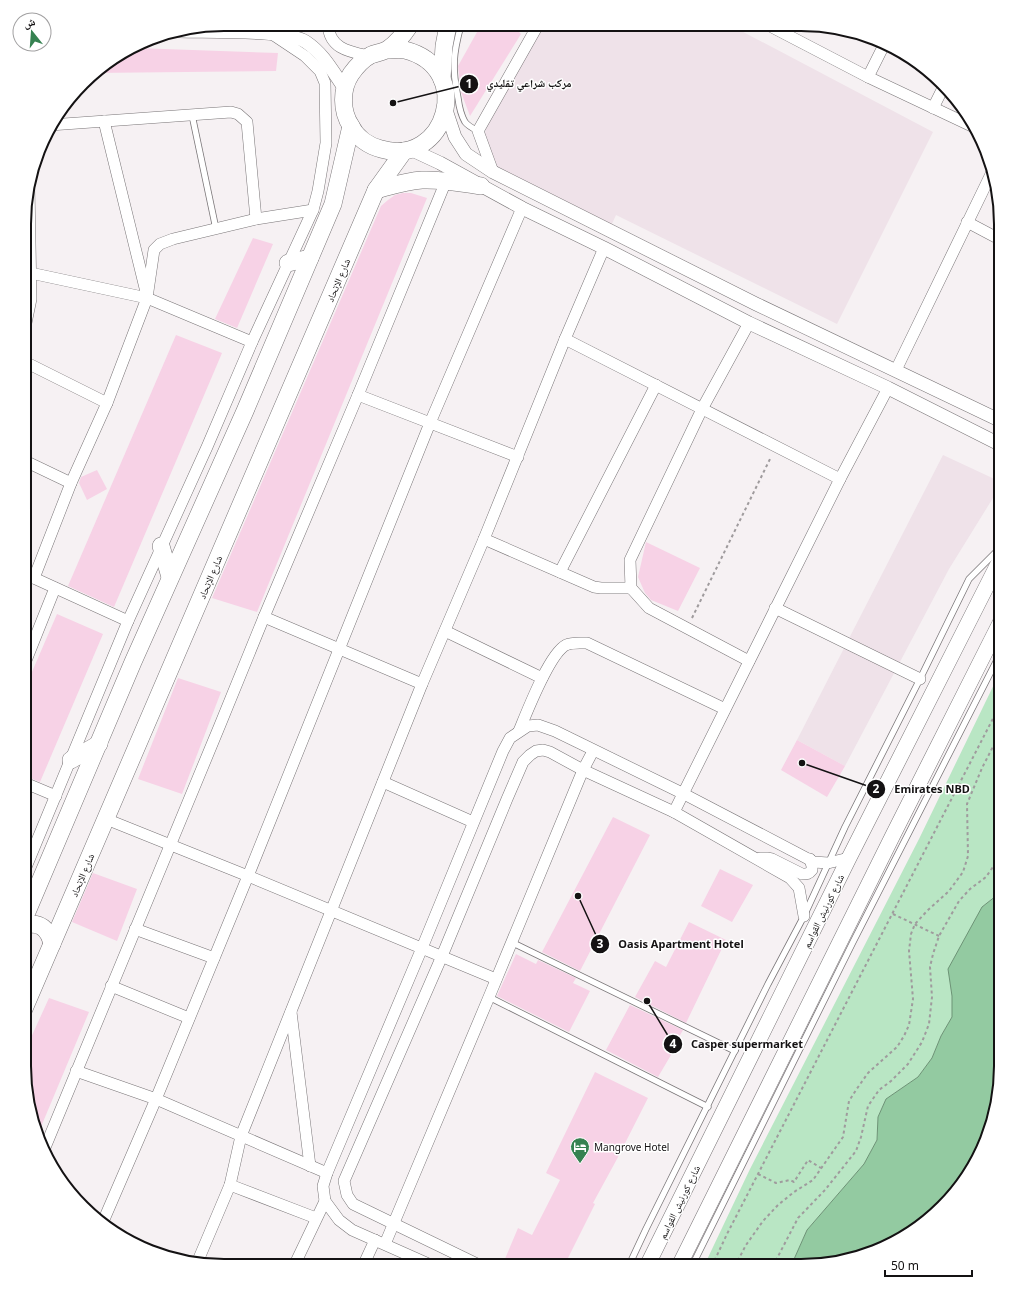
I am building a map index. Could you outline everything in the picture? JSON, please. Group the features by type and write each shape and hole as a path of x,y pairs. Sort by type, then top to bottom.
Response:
{"main road":[{"path":"387,50 405,31"},
{"path":"442,79 433,66 419,55 404,50 387,50 369,56 361,62 351,75 345,89 344,108 346,115 351,126 360,138 373,147 388,151 407,150 419,146 431,137 440,124 446,110 446,94 442,79 444,46 447,31"},
{"path":"31,903 170,577 245,411 333,204 351,126"},
{"name":"شارع الإتحاد","path":"31,992 376,190 407,150"},
{"path":"376,190 422,180 446,181 480,186"},
{"path":"288,263 310,258"},
{"path":"161,546 170,577"},
{"name":"شارع كورنيش القواسم","path":"650,1259 849,858 994,572"},
{"path":"682,1259 889,842 994,635"},
{"path":"71,760 99,744"},
{"path":"31,924 38,924 45,929 50,936 52,944"}],"street":[{"path":"221,31 289,36 305,41 324,57 345,89"},
{"path":"328,31 338,46 350,52 369,56"},
{"path":"493,172 478,131 535,31"},
{"path":"780,31 868,77 966,123"},
{"path":"31,855 128,621 207,448 252,342 313,210 318,191 326,144 325,83 320,71 305,56 272,34"},
{"path":"868,77 882,49"},
{"path":"933,108 941,91"},
{"path":"446,110 455,137 466,154 493,172 756,304 994,418"},
{"path":"59,124 231,112 238,114 247,122 256,219"},
{"path":"104,121 147,298"},
{"path":"407,150 440,163 522,208 604,248 749,323 888,388 994,441"},
{"path":"896,370 988,180"},
{"path":"47,1142 446,181"},
{"path":"105,1218 156,1099 248,876 430,423 522,208"},
{"path":"31,574 108,403 147,298 154,250 160,244 173,239 256,219 313,210"},
{"path":"968,222 994,236"},
{"path":"199,1257 230,1185 241,1136 422,684 484,539 565,339 604,248"},
{"path":"31,274 147,298 252,342"},
{"path":"749,323 702,409 630,560 631,588 650,608 749,661"},
{"path":"565,339 840,479"},
{"path":"31,365 108,403"},
{"path":"560,572 656,386"},
{"path":"674,812 840,479 888,388"},
{"path":"358,395 518,457"},
{"path":"31,464 71,483"},
{"path":"484,539 594,587 631,588"},
{"path":"31,576 128,621"},
{"path":"31,647 55,588"},
{"path":"775,608 920,679"},
{"path":"264,617 422,684"},
{"path":"445,631 542,678"},
{"path":"519,731 542,678 558,651 567,644 587,643 725,709"},
{"path":"418,1259 352,1230 339,1220 325,1200 323,1186 326,1173 422,948 503,750 510,738 528,726 538,725 555,731 593,751 684,794 814,862 828,863 849,858"},
{"path":"467,1259 353,1204 347,1195 344,1181 442,956 523,762 536,751 543,750 550,752 583,770 674,812 790,878 799,888 804,916"},
{"path":"368,1259 394,1223 583,770 593,751"},
{"path":"383,782 473,822"},
{"path":"31,786 56,796"},
{"path":"106,819 496,979"},
{"path":"757,859 772,859 802,874 808,874 812,870 810,859"},
{"path":"135,929 214,958"},
{"path":"111,986 189,1018"},
{"path":"291,1011 310,1166"},
{"path":"76,1071 156,1099 326,1173"},
{"path":"230,1185 316,1218"},
{"path":"297,1259 325,1200"}],"lane":[{"path":"460,31 454,53 454,82 460,107 466,123 478,131"},
{"path":"192,115 216,229"},
{"path":"632,1259 768,984 804,916 845,827 969,579 994,554"},
{"path":"696,1259 994,666"},
{"path":"512,942 735,1051"},
{"path":"489,997 708,1107"}],"path":[{"path":"687,628 776,446"},
{"path":"716,1259 994,717"},
{"path":"739,1259 746,1245 763,1221 778,1205 794,1192 813,1180 843,1137 849,1101 868,1073 897,1047 909,1025 913,999 910,934 915,924 949,891 963,872 968,856 968,804 982,768 994,745"},
{"path":"777,1259 798,1218 825,1190 856,1151 862,1137 868,1106 879,1090 891,1081 908,1064 922,1042 929,1024 932,997 930,967 932,954 939,936 959,901 970,889 986,877 994,865"},
{"path":"893,914 939,936"},
{"path":"758,1174 776,1183 790,1180 794,1182 808,1160 821,1168"}],"shaded area":[{"path":"541,31 741,31 933,132 837,324 616,215 611,226 496,167 484,136 490,116"},
{"path":"943,455 994,479 994,496 949,569 845,766 797,740"},
{"path":"994,684 994,898 982,907 952,996 952,1017 941,1036 932,1058 918,1077 886,1099 878,1117 877,1140 864,1164 807,1230 794,1259 707,1259 750,1169 919,839"},
{"path":"994,898 994,1079 984,1128 974,1152 962,1173 938,1203 919,1219 898,1233 863,1249 814,1259 794,1259 807,1230 864,1164 877,1140 878,1117 886,1099 918,1077 932,1058 941,1036 952,1017 952,996 948,969 982,907"}],"building":[{"path":"478,31 518,31 521,34 470,116 461,92 458,66"},
{"path":"144,48 278,53 276,71 104,73 117,63"},
{"path":"411,193 427,198 257,612 212,598 381,206 395,195"},
{"path":"253,238 273,244 237,328 215,319"},
{"path":"176,335 222,353 114,607 68,586"},
{"path":"97,470 107,489 87,500 79,483 81,477"},
{"path":"646,542 700,568 678,611 651,600 645,593 638,577"},
{"path":"57,614 103,634 40,782 31,778 31,674"},
{"path":"178,678 221,692 182,794 138,779"},
{"path":"797,740 845,766 827,797 781,770"},
{"path":"613,817 650,835 580,971 542,952"},
{"path":"720,869 753,885 732,922 701,906"},
{"path":"93,873 137,889 117,941 72,922"},
{"path":"689,922 726,940 686,1023 635,997 655,961 666,967"},
{"path":"516,954 536,964 538,960 576,978 573,983 590,991 569,1032 497,996"},
{"path":"49,998 89,1012 41,1127 31,1079 31,1038"},
{"path":"630,1005 683,1030 679,1037 681,1038 658,1077 606,1050"},
{"path":"595,1072 648,1098 593,1203 595,1204 568,1259 505,1259 518,1228 532,1235 560,1180 546,1173"}],"place":[{"name":"مركب شراعي تقليدي","path":"393,103"},
{"name":"Emirates NBD","path":"802,763"},
{"name":"Oasis Apartment Hotel","path":"578,896"},
{"name":"Casper supermarket","path":"647,1001"},
{"name":"Mangrove Hotel","path":"580,1164"}]}
